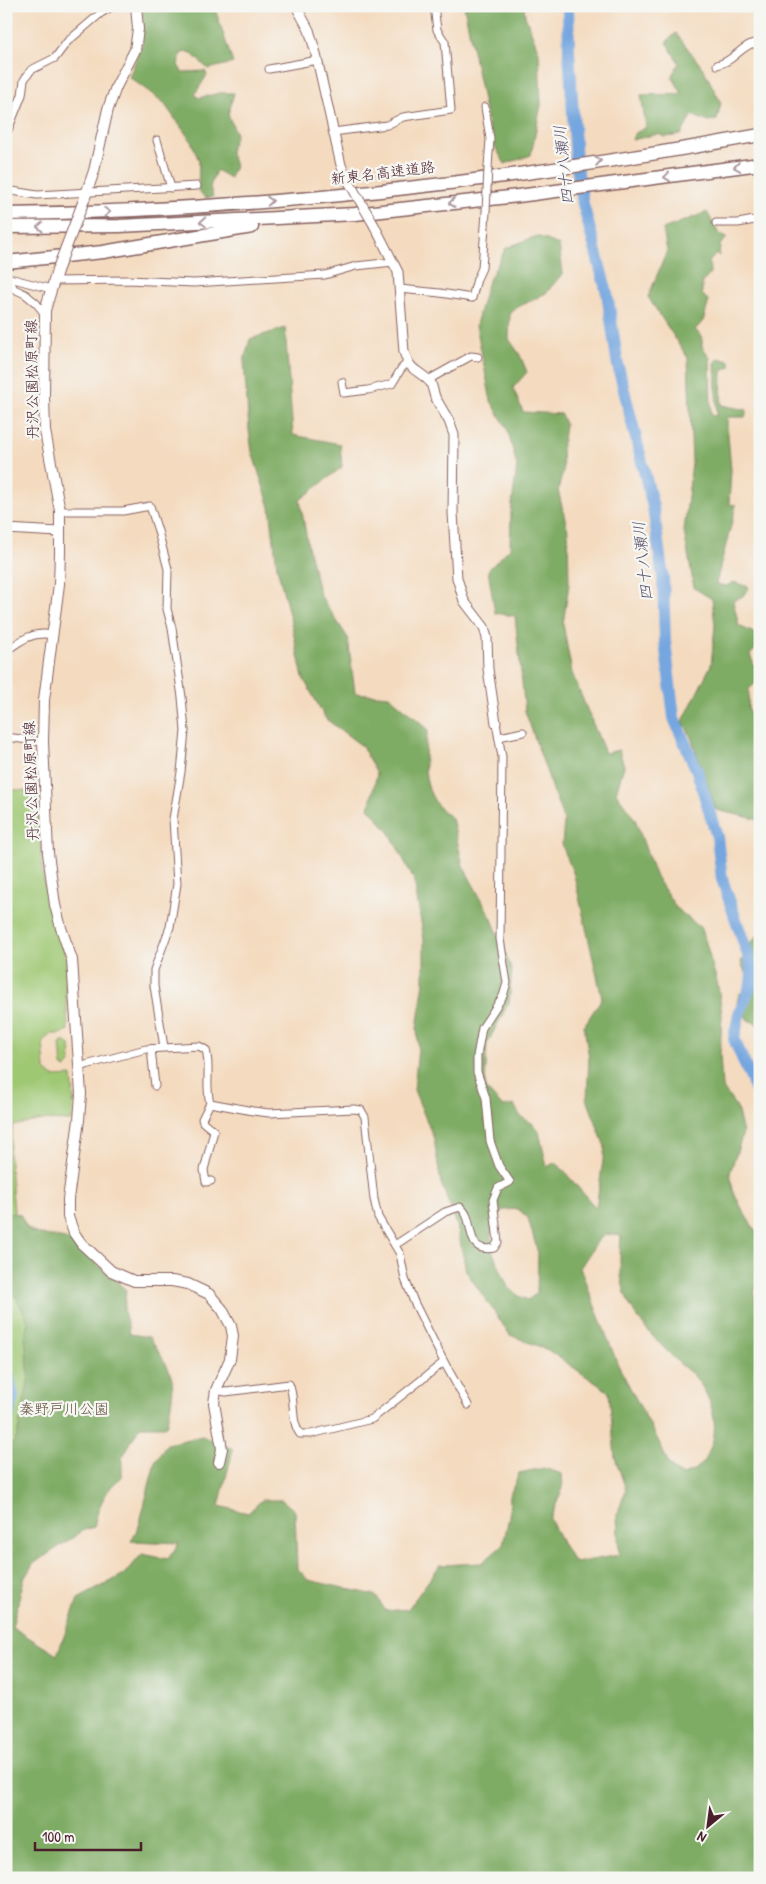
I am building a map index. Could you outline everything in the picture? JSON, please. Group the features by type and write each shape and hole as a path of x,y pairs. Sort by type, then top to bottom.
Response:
{"highway":[{"name":"新東名高速道路","path":"6,214 120,211 270,201 515,174 760,135"},
{"path":"6,227 119,226 314,217 518,196 760,164"},
{"path":"6,262 103,252 314,217"}],"main road":[{"name":"丹沢公園松原町線","path":"136,6 138,29 135,50 116,87 108,109 94,171 52,285 45,315 45,431 60,511 59,584 44,700 43,742 48,853 55,905 72,960 80,1094 79,1120 68,1199 68,1217 74,1233 81,1243 111,1272 122,1278 144,1283 172,1281 188,1284 209,1294 228,1318 232,1336 230,1359 216,1390 214,1403 222,1449 219,1462"}],"street":[{"path":"6,135 22,95 24,80 31,70 55,58 67,42 101,13 113,6"},
{"path":"296,6 309,30 318,60 333,132 346,177 374,225 398,272 404,352 414,371 428,380 438,404 449,421 454,436 453,513 457,578 464,601 484,627 487,638 488,669 502,758 500,939 507,982 503,996 482,1028 477,1056 477,1072 486,1098 490,1141 499,1166 510,1182 498,1188 493,1200 498,1242 494,1248 485,1250 479,1248 474,1242 465,1211 460,1207 445,1212 395,1245"},
{"path":"333,132 387,125 403,117 451,110 445,42 437,30 434,6"},
{"path":"717,65 724,64 734,58 750,44 754,43 760,49"},
{"path":"269,69 318,60"},
{"path":"400,289 440,292 472,298 482,268 486,212 490,139 485,107"},
{"path":"157,140 171,188"},
{"path":"6,190 37,195 86,196 198,186"},
{"path":"716,223 738,223 760,219"},
{"path":"7,277 52,285 128,280 194,284 325,275 356,266 393,262"},
{"path":"7,277 14,289 25,294 36,303 45,315"},
{"path":"428,380 439,376 471,356 478,357"},
{"path":"342,382 344,393 392,384 401,369 408,362"},
{"path":"60,511 122,511 150,506 168,569 167,608 172,628 185,731 181,772 173,819 177,884 170,927 154,970 154,986 164,1047"},
{"path":"6,529 59,532"},
{"path":"6,651 32,634 52,635"},
{"path":"6,644 15,644"},
{"path":"499,736 523,732"},
{"path":"6,737 43,742"},
{"path":"79,1069 86,1065 164,1047 199,1046 206,1050 209,1059 207,1092 210,1103 202,1119 214,1131 204,1170 206,1182 211,1181"},
{"path":"151,1049 155,1086"},
{"path":"210,1103 253,1112 269,1113 361,1110 365,1116 374,1199 378,1218 400,1254 414,1302 468,1405"},
{"path":"216,1390 226,1392 289,1384 293,1392 296,1429 300,1434 311,1434 372,1419 444,1362"}],"green space":[{"path":"142,6 214,6 233,63 208,69 190,52 181,53 178,65 182,72 205,71 207,75 195,94 198,98 220,93 234,93 228,114 236,134 230,151 235,166 230,178 216,170 210,187 213,197 206,198 198,191 199,161 191,141 163,102 129,77 142,45"},
{"path":"464,6 524,6 525,16 539,52 541,105 531,155 505,164 491,140"},
{"path":"676,33 704,70 721,103 717,120 706,121 692,115 681,135 665,137 658,134 632,140 634,134 646,127 641,95 682,94 672,76 679,63 666,42"},
{"path":"707,212 719,234 727,238 720,245 719,256 716,254 709,262 710,274 702,282 702,294 709,301 703,321 695,330 702,336 702,346 710,358 711,415 717,416 715,361 718,358 730,361 730,367 722,371 721,405 747,410 745,417 728,417 731,470 729,504 736,505 716,584 727,586 733,582 749,587 743,596 733,601 739,626 760,636 760,645 750,655 760,679 749,689 748,708 754,720 760,721 760,822 756,819 716,810 691,737 683,721 711,665 715,625 712,599 694,588 684,531 692,463 688,358 648,297 667,251 663,229"},
{"path":"537,236 559,245 563,273 546,293 510,311 509,339 520,355 527,372 513,388 523,412 561,414 565,424 562,449 563,471 558,490 568,531 569,584 563,624 572,673 605,753 619,750 624,766 616,793 635,819 655,875 677,909 702,929 718,986 722,1015 720,1053 722,1087 737,1108 743,1133 730,1173 733,1190 744,1213 760,1238 760,1271 754,1295 760,1310 760,1878 6,1878 6,1453 17,1437 29,1377 25,1337 28,1321 15,1295 6,1289 6,1212 20,1214 29,1232 70,1240 126,1290 124,1311 130,1334 149,1337 169,1370 172,1379 172,1398 166,1426 140,1426 122,1458 122,1477 111,1487 103,1499 94,1527 84,1530 33,1564 24,1579 12,1627 57,1655 78,1599 126,1573 142,1554 168,1559 179,1543 131,1541 139,1526 155,1462 167,1444 202,1436 233,1449 219,1506 248,1513 262,1500 282,1500 295,1511 297,1568 308,1580 375,1595 386,1611 408,1609 440,1565 482,1563 503,1545 509,1517 510,1495 519,1473 544,1468 562,1474 563,1488 550,1519 575,1563 619,1555 617,1515 626,1490 615,1457 609,1392 548,1350 510,1335 466,1271 457,1225 441,1183 434,1139 414,1090 418,1047 417,1028 424,982 424,940 414,880 390,833 369,808 377,774 362,746 326,719 303,678 277,567 270,507 252,452 249,430 244,361 250,339 285,328 293,435 340,444 342,467 300,500 309,551 320,595 348,638 355,693 389,696 428,729 425,766 429,789 434,800 452,818 463,866 492,919 512,971 509,1002 487,1044 485,1088 503,1107 514,1105 521,1117 532,1123 539,1132 547,1167 556,1162 596,1208 605,1147 587,1099 589,1058 584,1026 602,998 574,875 562,845 564,821 525,711 515,616 495,613 488,570 510,548 511,512 517,466 507,428 491,401 476,325 487,284 506,248","holes":["518,1209 528,1218 538,1253 537,1293 528,1300 519,1296 508,1287 491,1248 492,1226 503,1210","605,1234 621,1236 620,1263 622,1281 631,1307 659,1343 695,1377 710,1403 714,1423 713,1442 702,1464 687,1474 682,1475 675,1471 668,1463 659,1442 618,1365 580,1268 597,1242"]},
{"name":"秦野戸川公園","path":"6,789 38,792 42,868 47,900 54,930 58,929 70,972 65,973 68,1030 61,1034 51,1034 43,1041 45,1070 53,1077 72,1076 74,1099 71,1121 42,1120 13,1126 9,1154 14,1211 18,1219 33,1232 84,1251 75,1508 6,1598"},
{"path":"760,933 760,1025 748,1020 737,1003 739,994 753,988 756,981 745,972 741,962 749,945"},
{"path":"62,1042 70,1045 71,1062 66,1068 62,1066 60,1045"}],"waterway":[{"name":"四十八瀬川","path":"568,6 576,161 583,204 607,293 618,366 653,507 663,578 665,641 674,718 697,771 717,837 722,879 749,958 752,974 751,984 739,1014 734,1039 760,1100"},
{"path":"6,1365 13,1396 6,1426"}]}
